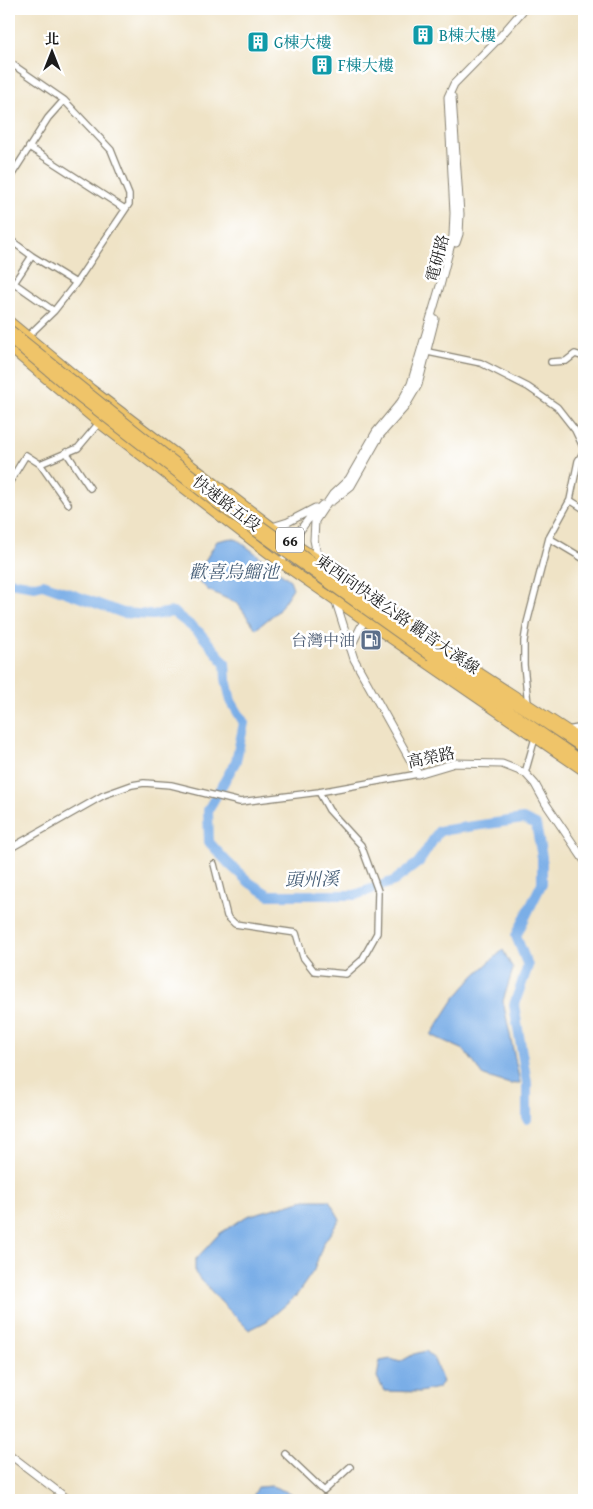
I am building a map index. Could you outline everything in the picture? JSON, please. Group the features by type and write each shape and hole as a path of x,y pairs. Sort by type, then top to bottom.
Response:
{"main road":[{"name":"快速路五段","path":"9,320 91,389 292,542 443,649 584,741"},
{"name":"東西向快速公路 觀音大溪線","path":"9,329 221,497 442,656 584,749"},
{"name":"東西向快速公路 觀音大溪線","path":"9,338 82,399 216,503 584,769"},
{"name":"快速路五段","path":"9,347 99,423 281,563 584,769"}],"street":[{"name":"電研路","path":"281,563 292,542 311,515 351,486 380,435 404,407 418,385 424,351 454,236 448,97 454,84 499,38 524,9"},
{"name":"電研路","path":"424,351 459,234 460,214 452,98 459,86 529,9"},
{"path":"9,62 64,100 111,150 129,195 129,204 76,283 54,311 28,336"},
{"path":"9,178 48,118 64,100"},
{"path":"30,147 125,209"},
{"path":"9,239 32,256 76,283"},
{"path":"32,256 14,283 54,311"},
{"path":"424,351 481,363 528,387 557,407 575,430 584,450 578,461 570,500 549,538 527,623 524,641 524,665 528,704"},
{"path":"551,362 566,361 575,354 584,357"},
{"path":"40,464 78,448 99,423"},
{"path":"66,452 90,488"},
{"path":"9,483 26,455 40,464 68,504"},
{"path":"570,500 584,509"},
{"name":"電研路","path":"318,559 314,540 315,522 326,504"},
{"path":"272,527 288,522 326,504"},
{"path":"549,538 584,559"},
{"path":"350,648 375,601"},
{"path":"336,602 354,658 418,774"},
{"path":"566,730 584,727"},
{"path":"536,738 525,773 535,784 546,804 584,860"},
{"name":"高榮路","path":"9,847 119,788 144,783 157,783 236,801 319,792 418,774 455,763 502,764 525,773"},
{"path":"214,864 227,916 235,924 296,933 303,957 314,971 346,974 362,960 377,933 378,891 361,845 329,810 319,792"},
{"path":"284,1453 324,1491 350,1467"},
{"path":"9,1454 69,1500"}],"water":[{"name":"歡喜烏鰡池","path":"231,538 238,540 290,580 293,588 278,611 256,629 238,604 208,590 199,581 200,569 217,541"},
{"path":"503,950 513,969 503,1001 520,1083 510,1084 484,1076 464,1050 431,1035 454,999 475,975"},
{"path":"304,1200 329,1200 340,1219 323,1244 314,1270 296,1296 267,1321 249,1330 195,1273 195,1260 219,1234 247,1216"},
{"path":"426,1351 433,1357 443,1382 438,1388 420,1392 384,1391 377,1377 380,1361 391,1359 400,1362 414,1354"},
{"path":"272,1486 290,1493 296,1500 251,1500 258,1487"}],"waterway":[{"name":"頭州溪","path":"9,582 35,586 43,584 123,613 152,615 173,612 200,633 225,663 226,679 231,701 244,723 236,761 208,810 209,842 250,883 269,895 355,895 394,881 419,862 439,831 523,819 536,825 542,857 542,883 516,936 528,966 514,1005 527,1083 527,1119"}],"place":[{"name":"B棟大樓","path":"423,35"},
{"name":"G棟大樓","path":"258,42"},
{"name":"F棟大樓","path":"322,65"},
{"name":"台灣中油","path":"371,640"}]}
